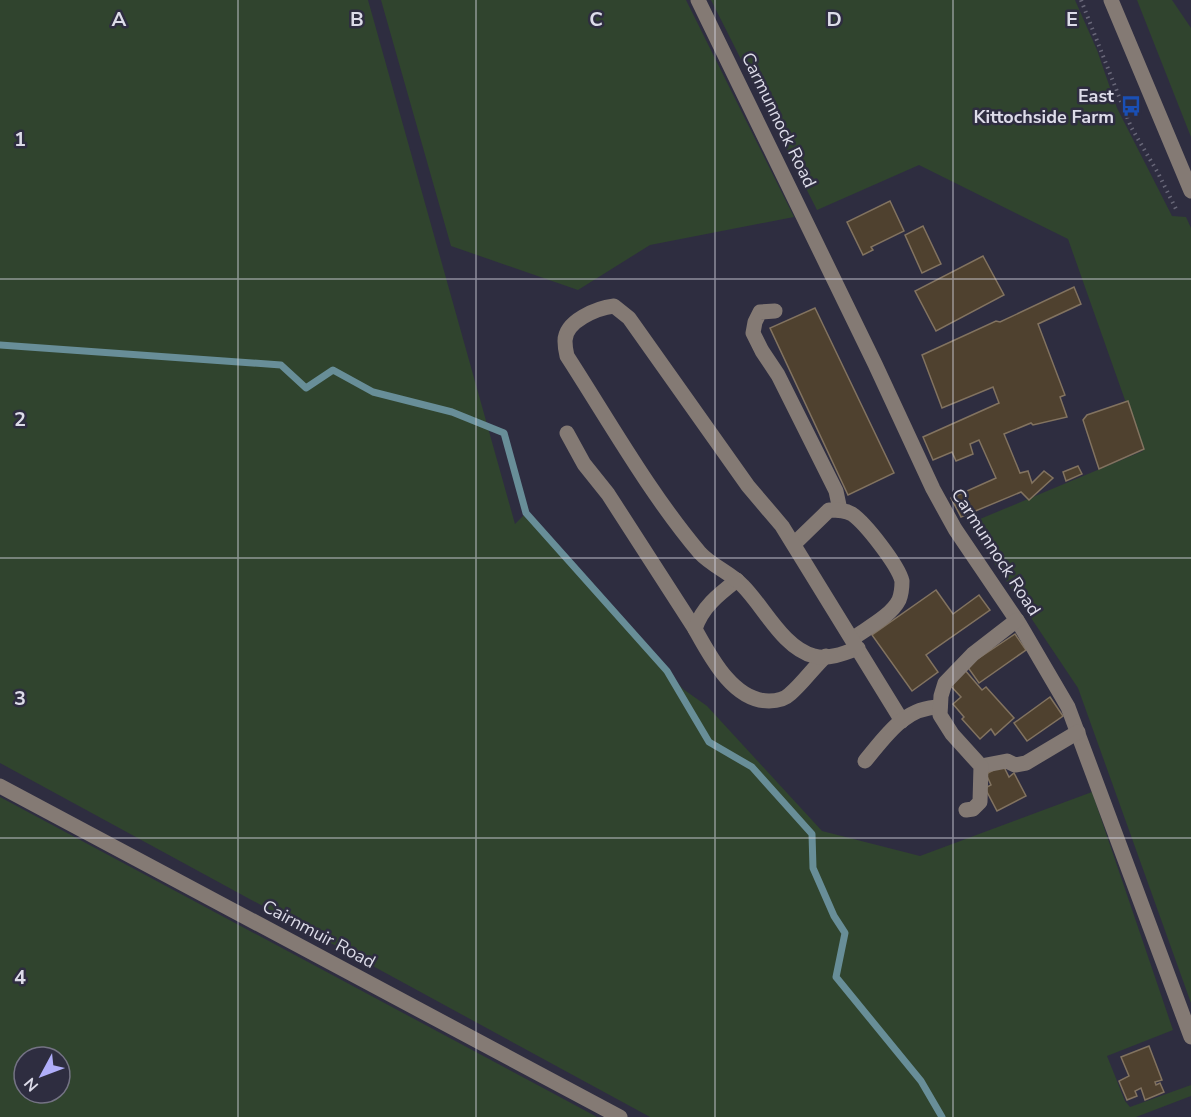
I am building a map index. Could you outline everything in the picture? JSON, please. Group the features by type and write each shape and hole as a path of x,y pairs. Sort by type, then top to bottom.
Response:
{"street":[{"name":"Carmunnock Road","path":"698,0 860,332 933,489 955,529 1017,620 1053,679 1078,732 1191,1037"},
{"path":"1111,0 1191,191"},
{"path":"794,544 829,510 840,510 851,514 895,565 902,583 899,599 889,611 855,643 840,655 814,656 783,636 737,580 701,554 664,505 567,356 564,340 569,329 586,314 602,307 614,306 623,311 748,486 782,526 855,643 902,721"},
{"path":"775,311 760,312 753,333 778,375 836,491 840,510"},
{"path":"567,433 584,464 608,494 722,672 746,696 757,701 779,701 790,694 812,668 826,656"},
{"path":"695,629 699,616 708,604 737,580"},
{"path":"966,810 973,809 980,802 981,766 952,734 940,715 945,682 973,654 1017,620"},
{"path":"866,761 884,735 902,721 928,707 940,707"},
{"path":"981,766 1007,761 1015,765 1026,763 1078,732"},
{"name":"Cairnmuir Road","path":"0,786 620,1117"}],"path":[{"path":"1081,0 1131,127 1177,211"}],"green space":[{"path":"0,0 368,0 515,524 526,513 683,689 707,706 822,831 920,856 1092,792 1173,1030 1107,1056 1125,1101 1130,1107 1191,1085 1191,1096 1136,1117 650,1117 0,763"},
{"path":"381,0 686,0 794,217 650,245 578,290 451,246"},
{"path":"711,0 1075,0 1097,50 1117,108 1172,216 1186,217 1191,228 1191,1003 1078,688 968,524 1143,451 1068,239 919,165 817,210"},
{"path":"1137,0 1172,0 1191,28 1191,137"},
{"path":"0,797 597,1117 0,1117"}],"building":[{"path":"890,201 904,231 871,247 873,250 863,255 847,222"},
{"path":"923,226 941,264 922,273 905,235"},
{"path":"983,256 1004,295 936,331 915,291"},
{"path":"1074,287 1081,304 1038,324 1065,395 1060,397 1067,417 1033,425 1031,423 1004,434 1020,473 1028,471 1032,483 1044,471 1053,478 1029,500 1021,492 961,517 951,498 996,478 979,440 970,444 973,454 956,461 952,452 933,460 923,437 999,403 993,387 942,408 922,355"},
{"path":"815,308 894,473 848,495 770,328"},
{"path":"1128,401 1144,449 1099,469 1083,420 1087,415"},
{"path":"1078,466 1082,474 1066,481 1063,472"},
{"path":"936,590 953,614 979,595 990,610 926,655 938,672 912,691 872,635"},
{"path":"1015,634 1026,650 979,683 967,666"},
{"path":"964,669 982,690 986,687 1014,718 995,735 991,729 980,739 962,719 964,717 953,704 961,697 948,683"},
{"path":"1050,697 1063,716 1027,741 1014,723"},
{"path":"1003,765 1009,777 1014,773 1026,796 997,811 985,788 991,785 986,774"},
{"path":"1149,1046 1162,1080 1155,1082 1156,1085 1160,1083 1164,1092 1145,1100 1141,1088 1135,1091 1137,1096 1127,1100 1119,1081 1129,1076 1121,1057"}],"waterway":[{"path":"0,345 281,365 306,388 333,370 373,392 452,412 504,433 526,513 667,671 709,742 752,767 812,834 813,868 834,916 845,933 836,977 921,1081 942,1117"}],"place":[{"name":"East Kittochside Farm","path":"1131,106"}]}
